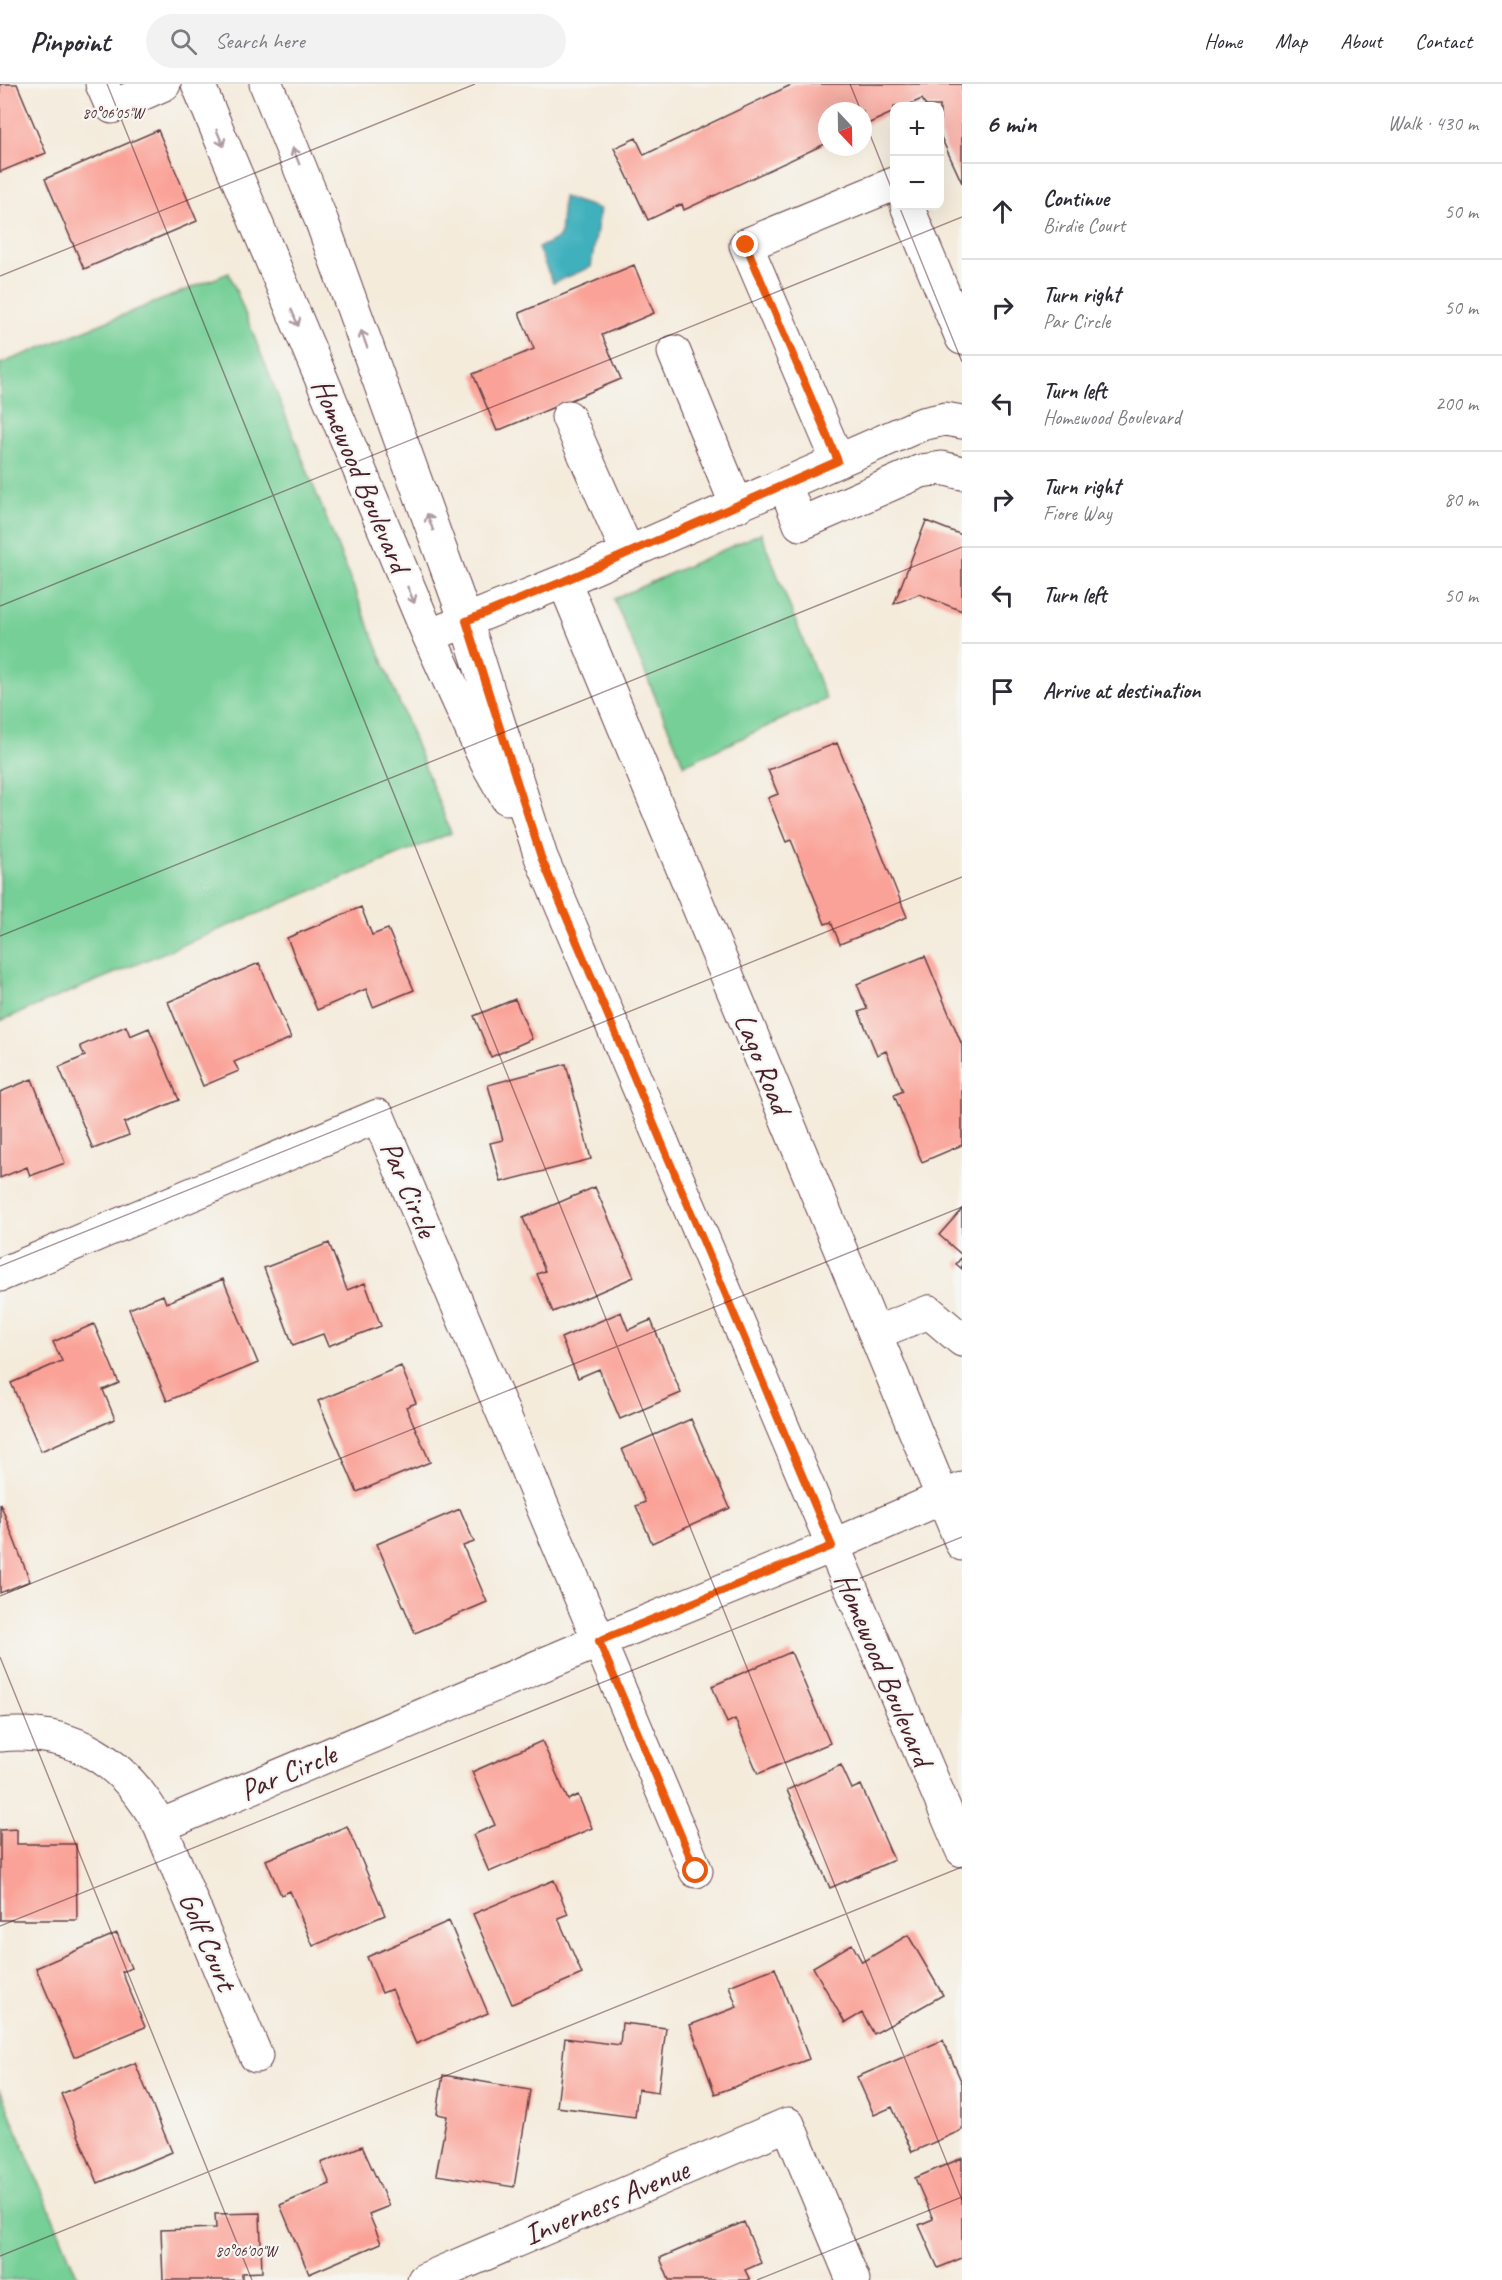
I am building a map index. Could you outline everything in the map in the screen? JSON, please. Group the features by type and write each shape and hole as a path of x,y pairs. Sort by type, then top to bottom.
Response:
{"street":[{"path":"102,84 112,107 164,84"},
{"name":"Homewood Boulevard","path":"198,84 429,636 486,761 541,857"},
{"name":"Homewood Boulevard","path":"266,84 322,222 466,621 541,857 962,1850"},
{"path":"838,461 746,245 890,186"},
{"path":"909,210 962,338"},
{"path":"674,352 737,506"},
{"path":"568,417 628,553"},
{"path":"429,636 564,581 922,424 945,419 962,422"},
{"path":"785,484 800,524 921,471 942,468 962,472"},
{"name":"Lago Road","path":"564,581 875,1333 952,1493 962,1544"},
{"name":"Par Circle","path":"0,1275 378,1116 599,1641"},
{"path":"875,1333 929,1311 962,1340"},
{"name":"Par Circle","path":"160,1826 599,1641 832,1546 952,1493"},
{"path":"599,1641 696,1871"},
{"path":"0,1735 17,1733 43,1735 68,1741 92,1751 132,1783 148,1803 160,1826"},
{"name":"Golf Court","path":"160,1826 256,2056"},
{"name":"Inverness Avenue","path":"424,2280 788,2124 853,2280"}],"green space":[{"path":"229,273 451,833 0,1021 0,364"},
{"path":"761,533 826,699 684,765 614,599"},
{"path":"0,2090 79,2280 0,2280"}],"water":[{"path":"563,197 600,209 591,267 553,283 538,248 560,237"}],"building":[{"path":"0,84 17,84 46,153 0,172"},
{"path":"793,84 962,84 962,183 944,144 944,102 924,102 922,99 915,102 890,102 890,114 872,122 872,102 818,102 818,147 684,210 682,204 648,220 614,148 636,138 644,155"},
{"path":"158,130 197,221 84,269 45,179"},
{"path":"634,265 654,313 602,335 621,379 497,431 473,374 534,349 519,313"},
{"path":"926,521 962,535 962,611 919,594 894,604"},
{"path":"837,743 907,917 840,944 831,922 825,924 791,840 786,842 768,798 778,794 768,770"},
{"path":"361,907 372,935 388,929 414,990 373,1007 366,989 317,1010 287,938"},
{"path":"925,956 962,1045 962,1145 922,1162 894,1095 903,1091 886,1051 877,1055 859,1012 867,1009 857,984"},
{"path":"259,963 291,1038 234,1062 239,1071 203,1086 168,1002"},
{"path":"515,999 532,1039 491,1057 474,1016"},
{"path":"126,1026 130,1036 149,1028 179,1100 124,1123 129,1135 93,1149 59,1067 85,1056 80,1046"},
{"path":"566,1064 591,1159 501,1182 490,1143 503,1140 488,1085"},
{"path":"32,1079 65,1163 30,1176 27,1167 0,1178 0,1092"},
{"path":"595,1187 634,1277 553,1312 537,1274 545,1271 523,1218"},
{"path":"962,1209 962,1255 939,1235"},
{"path":"329,1243 347,1290 365,1283 381,1326 328,1346 323,1334 293,1345 264,1268"},
{"path":"962,1257 962,1269 956,1264"},
{"path":"223,1279 258,1363 167,1401 129,1309 163,1295 166,1303"},
{"path":"621,1312 628,1330 651,1320 681,1393 620,1419 599,1369 578,1378 561,1338"},
{"path":"94,1324 119,1383 103,1390 115,1419 41,1451 11,1383 62,1361 53,1342"},
{"path":"401,1366 416,1403 406,1407 430,1462 357,1492 318,1401"},
{"path":"691,1419 730,1508 652,1543 636,1506 645,1502 622,1449"},
{"path":"0,1503 30,1581 0,1593"},
{"path":"460,1509 474,1542 463,1546 487,1602 415,1633 377,1544"},
{"path":"791,1652 830,1743 758,1774 735,1719 727,1723 712,1686"},
{"path":"542,1741 568,1800 578,1795 592,1828 489,1872 473,1835 495,1825 472,1772"},
{"path":"841,1765 852,1789 861,1785 894,1860 830,1888 787,1790"},
{"path":"347,1826 385,1915 313,1946 290,1891 281,1895 266,1860"},
{"path":"17,1829 17,1844 76,1844 77,1920 0,1920 0,1830"},
{"path":"554,1880 568,1914 558,1918 582,1974 512,2004 473,1914"},
{"path":"449,1921 488,2013 416,2044 392,1989 382,1993 367,1957"},
{"path":"117,1933 131,1968 122,1972 145,2027 74,2057 36,1968"},
{"path":"908,1935 943,1995 874,2034 862,2013 845,2023 813,1967 852,1944 862,1962"},
{"path":"775,1968 809,2059 715,2094 690,2025 737,2007 729,1986"},
{"path":"622,2023 666,2028 658,2092 638,2089 635,2117 557,2107 565,2038 620,2045"},
{"path":"943,2040 962,2083 962,2130 912,2152 892,2107 874,2115 857,2077"},
{"path":"135,2063 172,2152 98,2183 61,2094"},
{"path":"443,2075 530,2090 514,2187 436,2175 447,2116 437,2114"},
{"path":"362,2146 389,2206 369,2214 381,2243 309,2274 280,2205 330,2184 321,2163"},
{"path":"962,2158 962,2258 938,2268 919,2225 933,2219 915,2178"},
{"path":"260,2213 262,2272 242,2273 242,2280 163,2280 161,2230 216,2228 215,2214"},
{"path":"744,2222 761,2263 745,2270 750,2280 669,2280 660,2258"}],"route":[{"path":"696,1871 599,1641 832,1546 541,857 466,621 564,581 838,461 746,245"}]}
